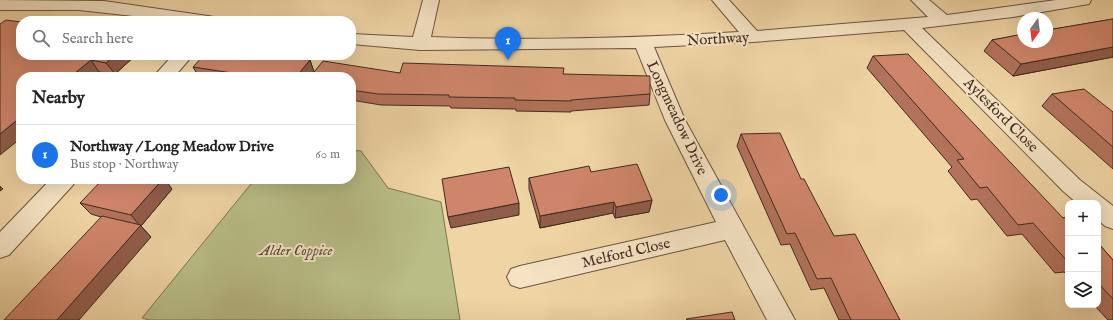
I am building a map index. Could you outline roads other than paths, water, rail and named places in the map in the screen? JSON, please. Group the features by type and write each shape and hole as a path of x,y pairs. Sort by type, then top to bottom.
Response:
{"street":[{"path":"152,11 166,0"},
{"path":"420,44 431,0"},
{"path":"720,0 753,37"},
{"path":"919,0 943,21"},
{"name":"Northway","path":"356,39 420,44 564,46 753,37 910,25 1006,13 1083,0"},
{"path":"0,5 74,2 152,11 180,16"},
{"name":"Aylesford Close","path":"910,25 1072,186 1089,200"},
{"name":"Longmeadow Drive","path":"643,42 676,120 731,229 780,320"},
{"path":"168,72 179,60"},
{"path":"0,248 60,184"},
{"path":"1101,209 1113,219"},
{"name":"Melford Close","path":"520,277 731,229"}],"place":[{"name":"Northway / Long Meadow Drive","path":"508,60"}],"park label":[{"name":"Alder Coppice","path":"296,250"}]}
